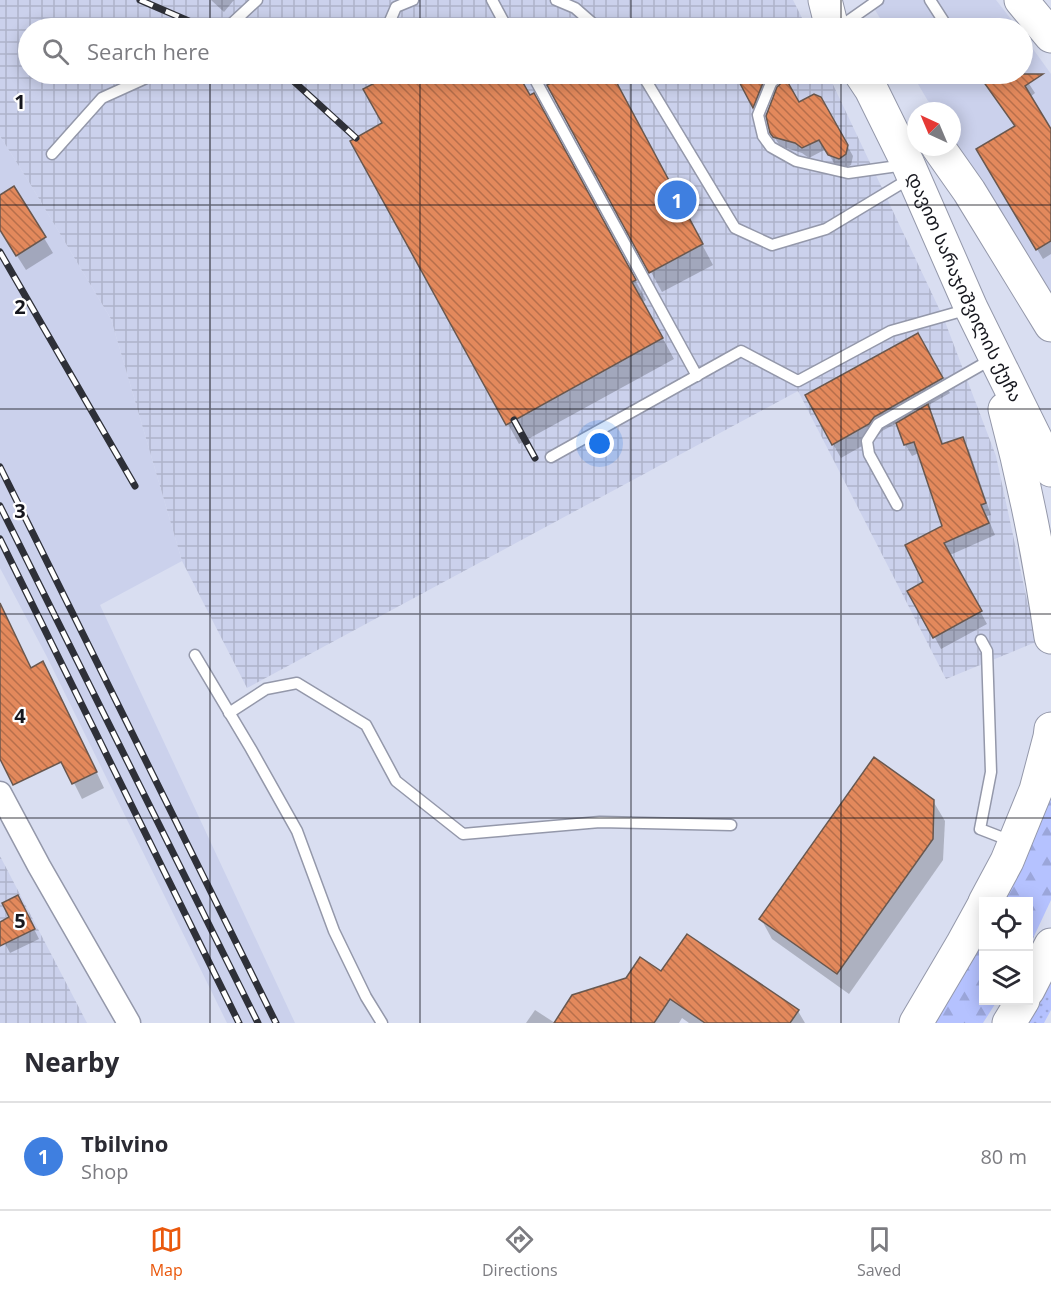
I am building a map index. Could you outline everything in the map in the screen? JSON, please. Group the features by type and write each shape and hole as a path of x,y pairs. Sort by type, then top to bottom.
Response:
{"main road":[{"path":"825,0 829,18"},
{"path":"1021,0 1051,36"},
{"name":"დავით სარაჯიშვილის ქუჩა","path":"868,84 911,170 989,348 1051,470"},
{"path":"869,84 907,116"},
{"path":"944,156 969,191 1051,325"},
{"path":"989,348 1019,462 1037,549 1051,637"},
{"path":"987,897 1006,861 1036,790 1051,729"},
{"path":"916,1023 979,913"},
{"path":"1033,982 1051,945"},
{"path":"1009,1023 1020,1005"}],"street":[{"path":"0,793 10,819 129,1023"}],"lane":[{"path":"238,18 257,0"},
{"path":"391,18 396,7 413,0"},
{"path":"492,0 502,18"},
{"path":"556,0 575,8 586,18"},
{"path":"853,18 879,0"},
{"path":"930,0 942,18"},
{"path":"52,154 102,98 133,84"},
{"path":"537,84 698,376"},
{"path":"648,84 735,228 772,245 826,229 911,170"},
{"path":"771,84 758,115 763,136 771,147 796,161 848,173 911,170"},
{"path":"551,457 741,351 798,381 891,331 971,308"},
{"path":"897,505 869,454 867,441 878,424 989,348"},
{"path":"981,639 987,651 991,771 980,829 1014,843"},
{"path":"195,655 297,831 334,931 366,997 382,1023"},
{"path":"230,713 266,689 297,683 366,725 396,781 463,834 600,822 731,825"}],"shaded area":[{"path":"0,0 793,0 802,18 18,18 18,84 833,84 944,319 996,456 1036,642 946,679 798,391 247,688 182,561 111,319 0,136"},
{"path":"869,0 996,0 1010,18 880,18"},
{"path":"1033,49 1051,74 1051,315 960,156 961,102 929,102 918,84 1033,84"},
{"path":"0,136 111,319 182,561 100,605 295,1023 227,1023 46,655 0,568"},
{"path":"0,856 87,1023 0,1023"}],"green space":[{"path":"1051,769 1051,900 1033,938 1033,897 997,897"},
{"path":"979,929 979,1005 994,1005 983,1023 925,1023"},
{"path":"1051,983 1051,1010 1044,1023 1029,1023"}],"building":[{"path":"1033,74 1043,74 1033,81"},
{"path":"373,84 524,84 530,95 534,93 636,280 632,282 663,338 506,425 350,141 382,123 363,89"},
{"path":"617,84 703,244 649,273 547,85"},
{"path":"740,84 762,84 753,108"},
{"path":"780,84 789,84 799,102 814,94 821,97 848,145 846,154 839,159 828,155 819,140 802,148 795,143 773,137 766,116 777,87"},
{"path":"985,84 1028,84 1025,86 1051,129 1051,241 1036,250 976,149 1015,126"},
{"path":"14,186 46,237 16,256 0,230 0,195"},
{"path":"918,333 943,378 874,417 869,424 832,445 805,395"},
{"path":"928,404 942,444 963,437 986,503 981,505 989,523 944,543 982,611 933,638 907,591 923,582 905,545 942,526 914,442 904,445 896,423"},
{"path":"0,603 31,668 43,661 97,772 72,784 61,762 13,785 0,759"},
{"path":"874,757 934,800 933,839 837,974 759,919"},
{"path":"18,895 35,929 0,946 0,922 9,917 2,903"},
{"path":"687,934 799,1010 790,1023 705,1023 670,999 654,1023 554,1023 572,995 626,978 640,957 661,971"}],"railway":[{"path":"140,0 182,18"},
{"path":"297,84 356,138"},
{"path":"0,252 135,486"},
{"path":"514,420 535,458"},
{"path":"0,467 276,1023"},
{"path":"0,506 258,1023"},
{"path":"0,539 239,1023"}],"place":[{"name":"Tbilvino","path":"677,200"}]}
